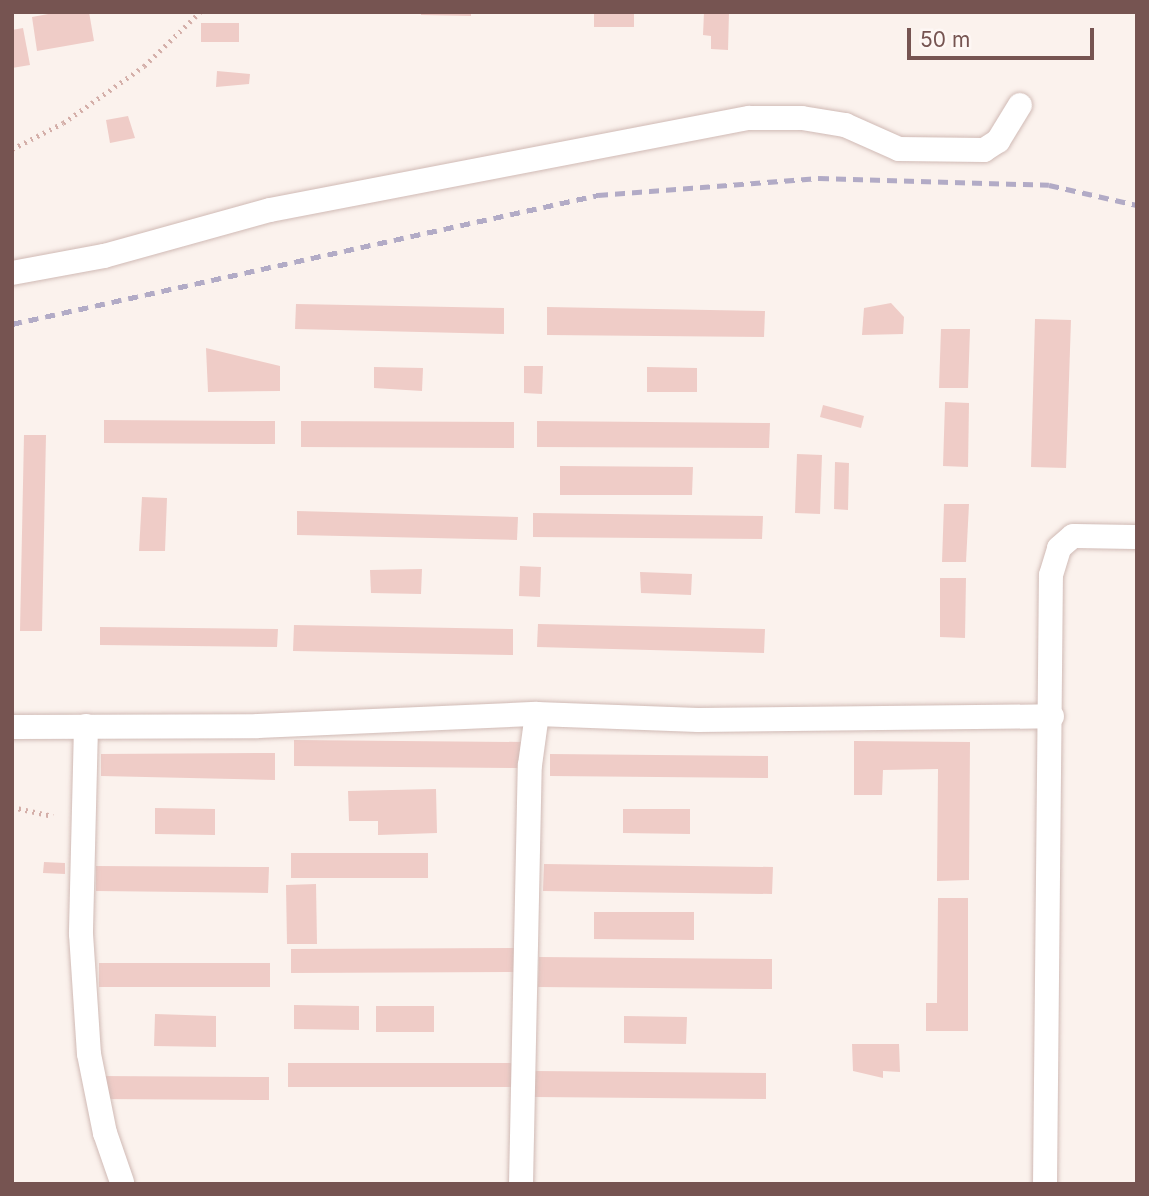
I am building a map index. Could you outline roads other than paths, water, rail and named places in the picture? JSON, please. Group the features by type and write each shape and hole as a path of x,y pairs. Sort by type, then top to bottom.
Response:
{"street":[{"path":"12,273 104,256 270,210 749,118 802,118 845,125 899,149 984,150 998,141 1020,105"},
{"path":"1045,1184 1052,716 1051,575 1059,548 1073,536 1137,537"},
{"path":"12,727 258,726 537,714 698,720 1052,716"},
{"path":"522,1184 530,765 537,714"},
{"path":"86,726 81,934 89,1054 105,1133 122,1182"}],"railway":[{"path":"12,324 598,195 819,178 1049,185 1137,205"}]}
